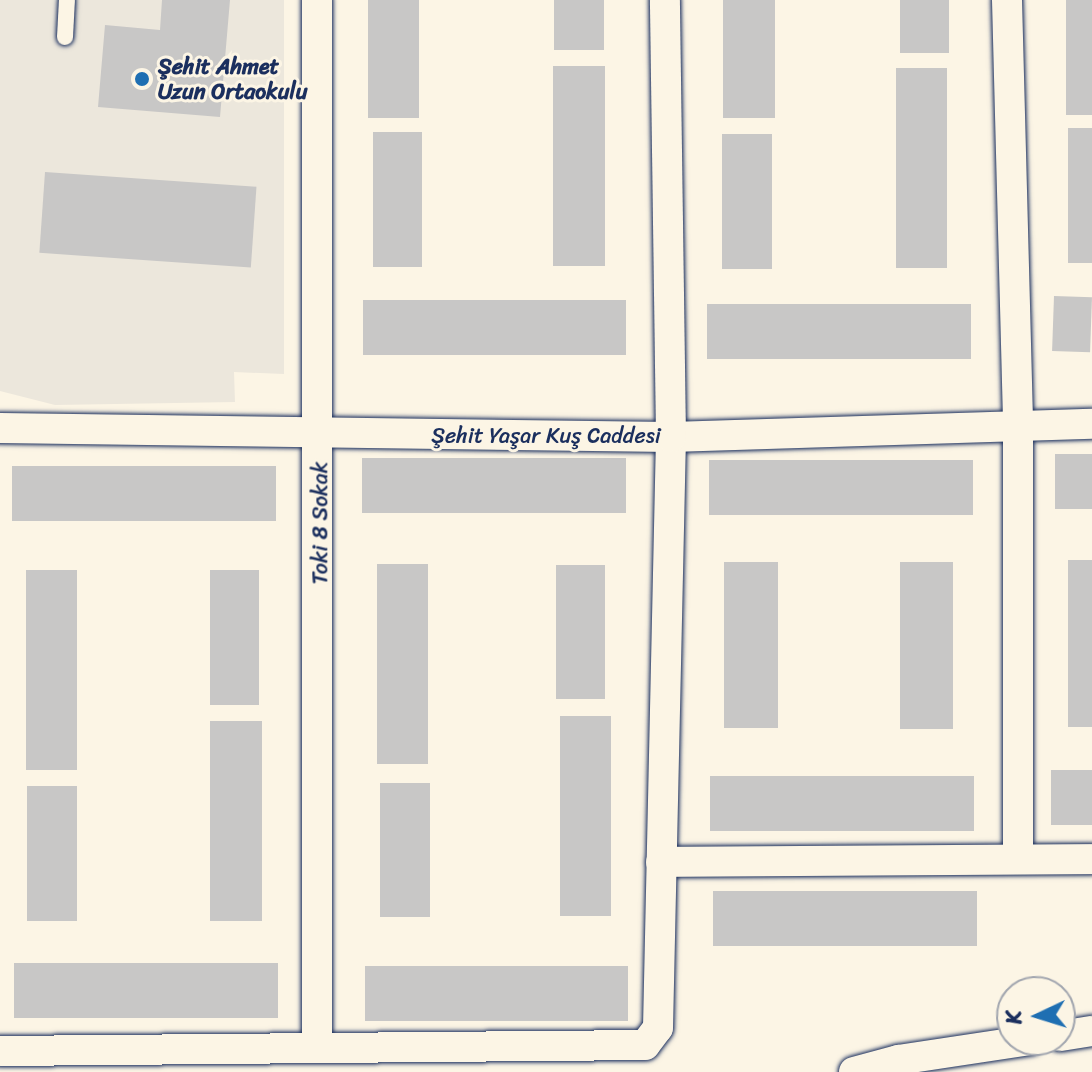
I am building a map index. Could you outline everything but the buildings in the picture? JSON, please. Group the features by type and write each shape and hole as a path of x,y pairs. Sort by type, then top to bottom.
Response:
{"street":[{"name":"Toki 8 Sokak","path":"317,0 320,435 317,1046"},
{"path":"0,1051 645,1045 658,1028 671,437 665,0"},
{"path":"1007,0 1018,430 1018,859"},
{"name":"Şehit Yaşar Kuş Caddesi","path":"0,428 320,435 671,437 1018,430 1092,424"},
{"path":"661,862 1092,859"},
{"path":"854,1072 898,1060 996,1045"}],"lane":[{"path":"65,37 67,0"}],"shaded area":[{"path":"0,0 284,0 284,374 234,372 235,402 55,405 0,391"}],"place":[{"name":"Şehit Ahmet Uzun Ortaokulu","path":"142,79"}]}
